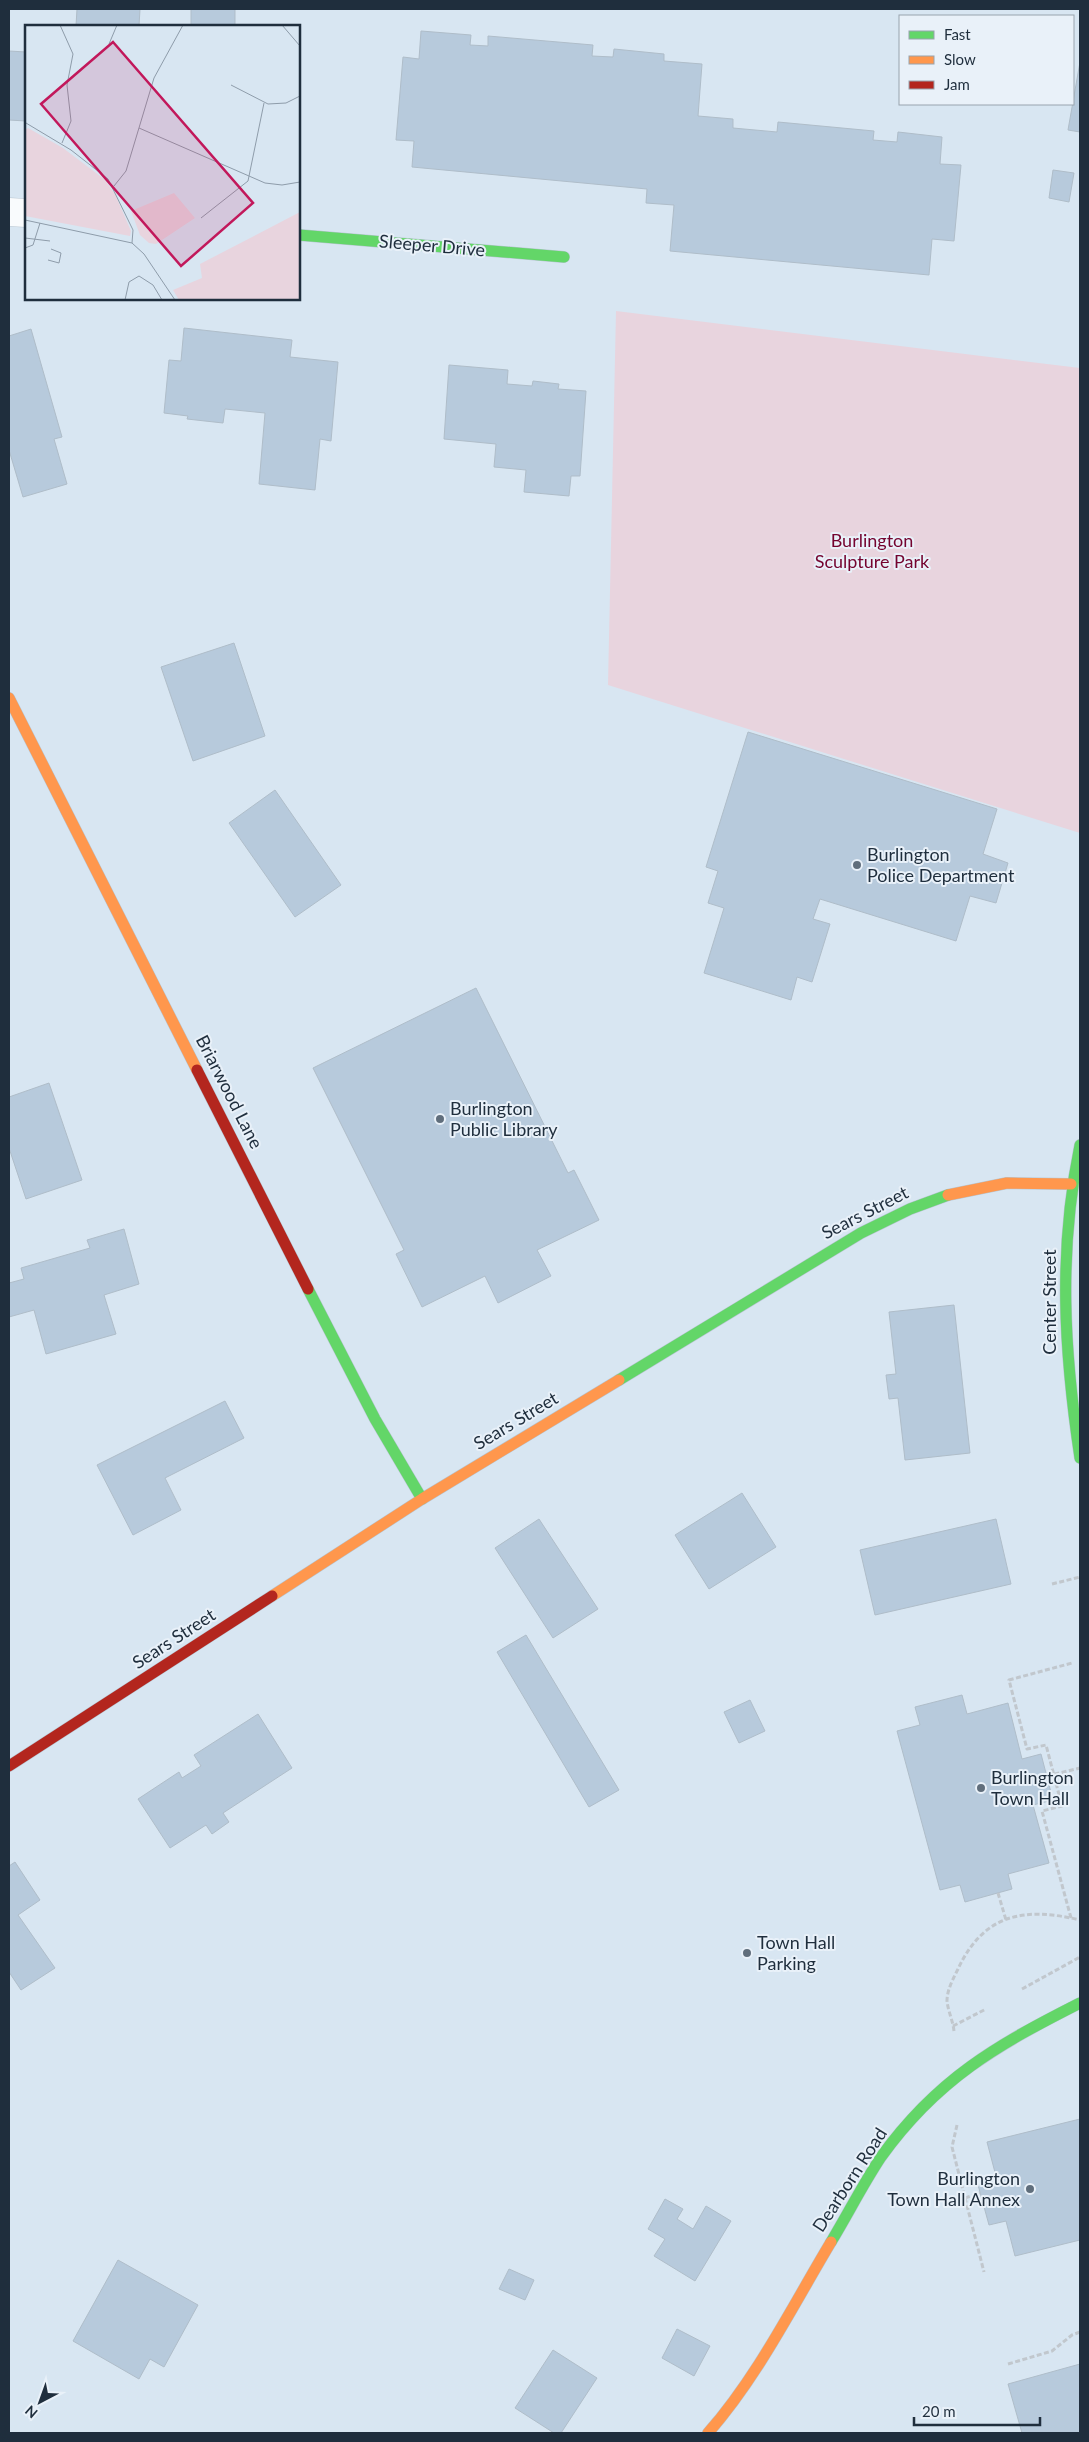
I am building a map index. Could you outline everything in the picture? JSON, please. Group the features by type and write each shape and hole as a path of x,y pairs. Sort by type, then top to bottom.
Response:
{"street":[{"path":"9,212 25,213"},
{"name":"Sleeper Drive","path":"300,235 564,256"},
{"name":"Briarwood Lane","path":"9,698 330,1333 397,1460 422,1499"},
{"name":"Center Street","path":"1080,1145 1072,1184 1067,1231 1066,1334 1072,1414 1080,1458"},
{"name":"Sears Street","path":"9,1766 422,1499 788,1275 897,1214 964,1190 999,1183 1072,1184"},
{"name":"Dearborn Road","path":"708,2433 742,2391 881,2158 910,2122 958,2074 984,2055 1080,2003"}],"path":[{"path":"1052,1584 1080,1577"},
{"path":"1071,1918 1042,1811 1062,1806 1054,1775 1046,1745 1027,1750 1009,1680 1072,1663"},
{"path":"1047,1776 1080,1768"},
{"path":"998,1893 1006,1920"},
{"path":"984,2272 952,2147 957,2120 958,2074 954,2026 947,2002 948,1993 970,1947 989,1929 1006,1920 1035,1913 1080,1920"},
{"path":"964,2198 980,2193"},
{"path":"1008,2364 1052,2351 1072,2335 1080,2332"}],"green space":[{"name":"Burlington Sculpture Park","path":"616,311 1080,368 1080,833 608,685"}],"building":[{"path":"77,9 140,9 139,25 76,25"},
{"path":"191,9 235,9 235,25 191,25"},
{"path":"421,31 471,35 470,45 488,46 488,36 593,45 592,56 613,57 614,49 664,54 664,61 702,64 698,116 733,119 733,128 777,132 778,122 874,131 873,140 897,142 898,132 942,137 940,164 961,165 954,241 932,239 929,275 670,251 674,205 646,203 647,189 412,167 414,141 396,140 403,57 419,59"},
{"path":"9,51 25,52 25,121 9,120"},
{"path":"1080,62 1080,132 1068,130 1072,105 1074,105"},
{"path":"1053,170 1074,173 1069,202 1049,198"},
{"path":"184,328 292,340 290,357 338,362 331,441 320,439 315,490 259,484 265,413 225,409 223,423 187,419 188,416 164,413 169,360 181,361"},
{"path":"31,329 62,437 54,439 67,484 23,497 9,450 9,336"},
{"path":"449,365 508,370 507,384 532,386 533,381 559,384 558,389 586,391 580,476 571,476 569,496 524,492 526,470 494,467 496,444 444,439"},
{"path":"234,643 265,736 193,761 161,667"},
{"name":"Burlington Police Department","path":"748,732 997,809 983,854 1008,863 996,903 970,896 956,941 820,899 813,919 830,924 812,982 797,977 791,1000 704,973 724,908 708,903 718,871 706,867"},
{"path":"275,790 341,885 295,917 229,823"},
{"name":"Burlington Public Library","path":"476,988 568,1173 574,1170 599,1220 537,1250 551,1276 498,1303 485,1276 422,1307 396,1254 404,1250 313,1068"},
{"path":"49,1083 82,1180 26,1199 9,1148 9,1097"},
{"path":"124,1229 139,1284 104,1295 116,1334 46,1354 34,1310 9,1317 9,1283 24,1279 21,1268 90,1248 87,1240"},
{"path":"954,1305 970,1453 905,1460 898,1398 889,1399 886,1375 896,1374 889,1312"},
{"path":"225,1401 244,1438 165,1478 181,1510 133,1535 97,1465"},
{"path":"742,1493 776,1547 709,1589 675,1535"},
{"path":"539,1519 598,1609 553,1638 495,1548"},
{"path":"996,1519 1011,1584 875,1615 860,1550"},
{"path":"526,1635 619,1790 589,1807 497,1652"},
{"name":"Burlington Town Hall","path":"962,1695 967,1714 1008,1703 1022,1759 1041,1754 1053,1800 1033,1805 1049,1863 1008,1874 1012,1889 965,1902 960,1885 940,1890 897,1731 920,1725 915,1707"},
{"path":"750,1700 765,1731 739,1743 724,1712"},
{"path":"258,1714 292,1768 223,1813 229,1822 212,1834 206,1825 170,1848 138,1799 179,1772 182,1778 201,1766 194,1755"},
{"path":"15,1862 40,1900 18,1915 55,1968 21,1990 9,1972 9,1866"},
{"name":"Burlington Town Hall Annex","path":"1080,2119 1080,2240 1015,2256 1006,2221 989,2225 978,2185 997,2180 987,2142"},
{"path":"665,2199 683,2209 677,2219 693,2229 706,2206 731,2221 695,2281 654,2256 665,2239 648,2229"},
{"path":"118,2260 198,2305 164,2367 150,2359 139,2379 73,2341"},
{"path":"509,2269 534,2280 525,2300 499,2289"},
{"path":"677,2329 710,2346 694,2376 662,2358"},
{"path":"553,2350 597,2378 561,2433 554,2433 515,2408"},
{"path":"1080,2364 1080,2433 1022,2433 1008,2384"}],"traffic: fast":[{"path":"300,235 564,257"},
{"path":"1080,1145 1068,1224 1066,1263 1067,1340 1080,1458"},
{"path":"619,1380 861,1233 910,1209 948,1195"},
{"path":"308,1289 375,1419 422,1499"},
{"path":"831,2242 881,2157 924,2106 970,2066 1022,2034 1080,2003"}],"traffic: slow":[{"path":"9,698 197,1070"},
{"path":"948,1195 1007,1183 1071,1184"},
{"path":"272,1596 422,1499 619,1380"},
{"path":"708,2433 759,2365 831,2242"}],"traffic: jam":[{"path":"197,1070 308,1289"},
{"path":"9,1766 272,1596"}],"place":[{"name":"Burlington Police Department","path":"857,865"},
{"name":"Burlington Public Library","path":"440,1119"},
{"name":"Burlington Town Hall","path":"981,1788"},
{"name":"Town Hall Parking","path":"747,1953"},
{"name":"Burlington Town Hall Annex","path":"1030,2189"}]}
